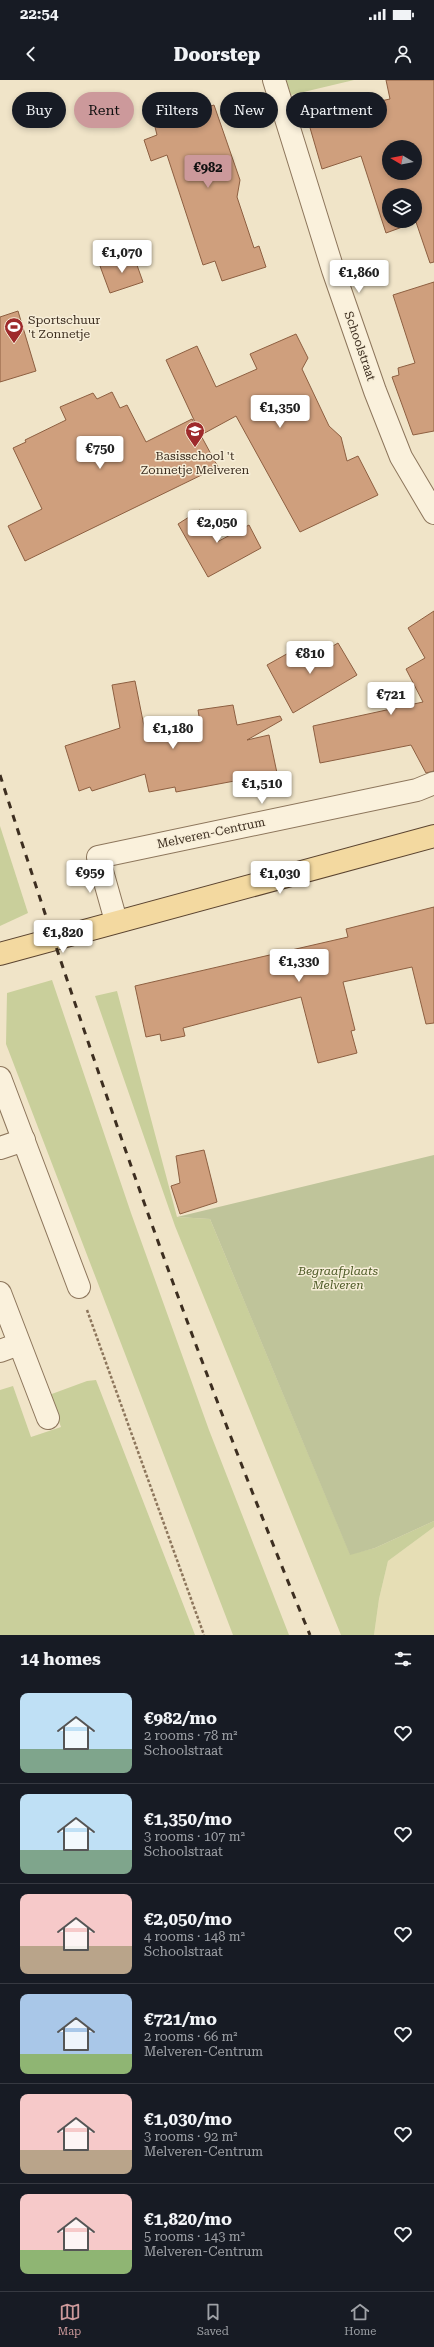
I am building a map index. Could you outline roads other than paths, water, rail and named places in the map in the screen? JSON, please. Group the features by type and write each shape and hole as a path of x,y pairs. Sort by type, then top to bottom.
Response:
{"main road":[{"path":"0,954 116,921 434,836"}],"street":[{"name":"Schoolstraat","path":"274,80 333,270 375,391 401,457 434,513"},
{"name":"Melveren-Centrum","path":"116,921 98,857 417,790 434,783"},
{"path":"0,1078 79,1287"},
{"path":"0,1148 24,1140"},
{"path":"0,1293 10,1347 48,1418"}],"railway":[{"path":"0,775 71,992 146,1208 225,1422 310,1635"}],"place":[{"name":"Sportschuur 't Zonnetje","path":"14,344"},
{"name":"Basisschool 't Zonnetje Melveren","path":"195,448"}],"park label":[{"name":"Begraafplaats Melveren","path":"338,1278"}]}
